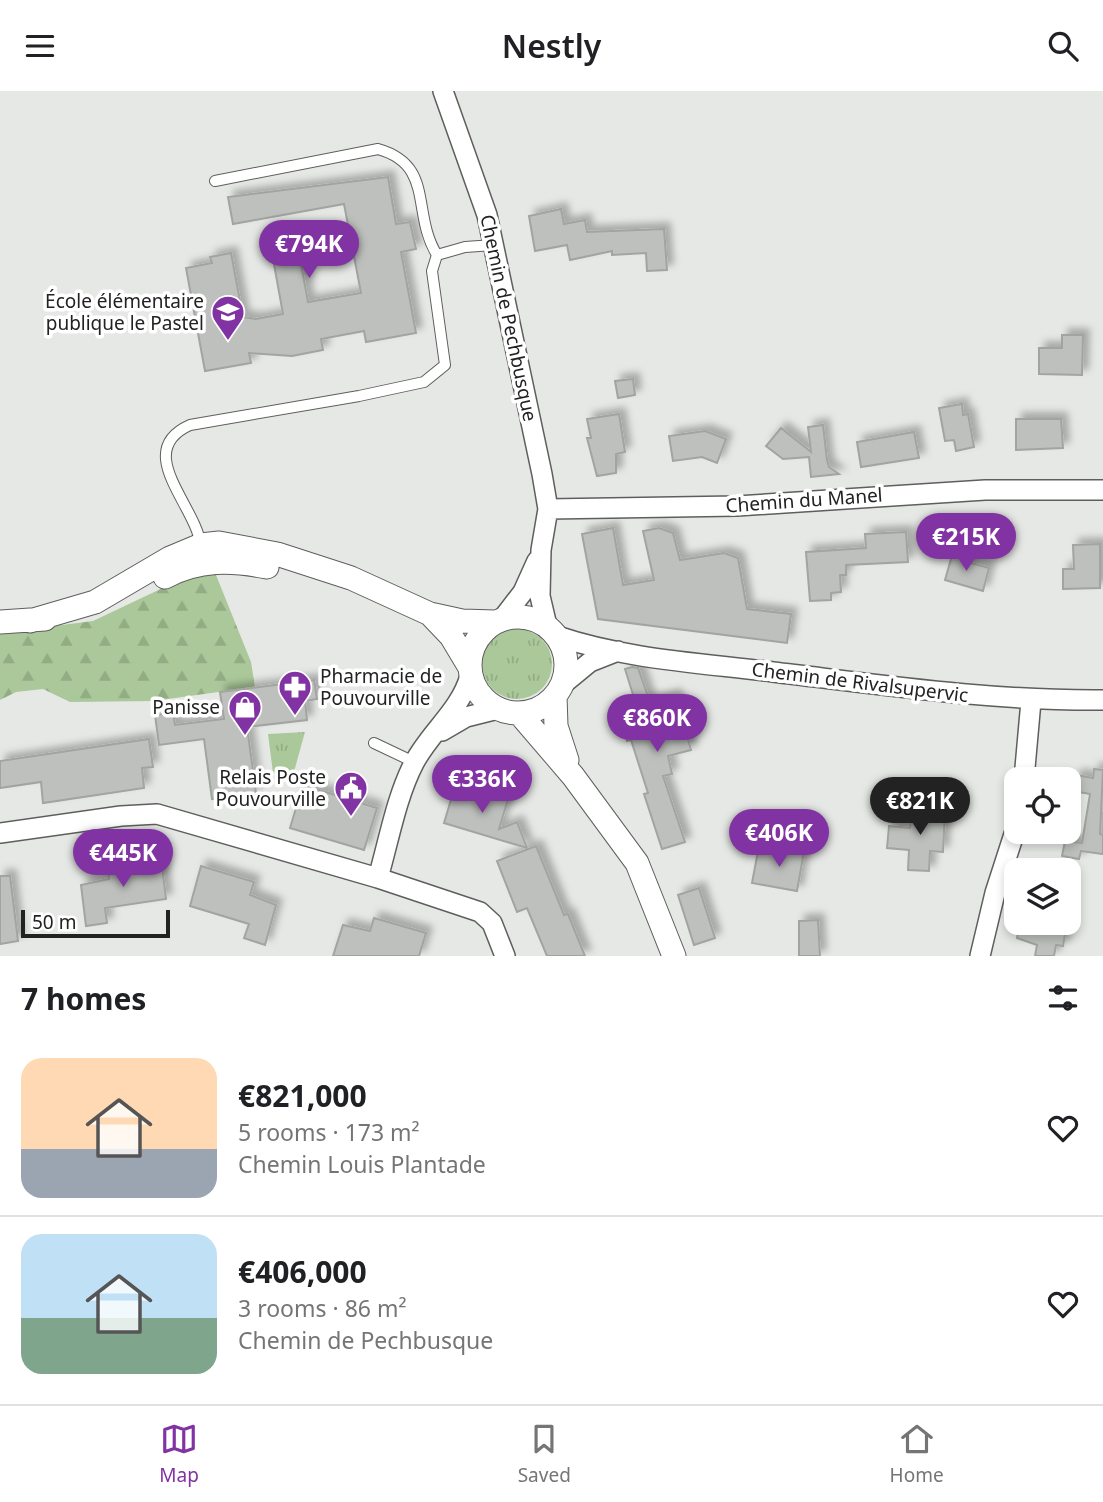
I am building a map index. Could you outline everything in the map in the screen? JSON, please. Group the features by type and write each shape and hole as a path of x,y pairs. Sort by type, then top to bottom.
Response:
{"street":[{"name":"Chemin de Pechbusque","path":"443,91 481,194 548,509 541,550 540,596 552,631"},
{"name":"Chemin du Manel","path":"548,509 737,506 985,490 1103,490"},
{"path":"30,621 95,602 170,558 201,545 237,545 277,554 373,586 430,614 462,621 526,618 552,631 565,655 558,690 556,726 573,776"},
{"name":"Chemin de Pechbusque","path":"499,620 523,592 541,550"},
{"path":"0,622 30,621 96,610 121,601 191,566 218,560 323,571"},
{"path":"430,614 451,636 480,696 508,711 573,776 637,863 674,956"},
{"path":"378,878 414,762 457,705 470,671 478,636 499,620"},
{"name":"Chemin de Rivalsupervic","path":"552,631 618,651 783,673 1031,701 1103,700"},
{"path":"432,736 466,717 508,711 533,711 590,662 618,651"},
{"path":"1025,767 1031,701"},
{"path":"0,833 121,816 157,814 378,878 480,912 492,923 505,956"},
{"path":"980,956 995,893 1011,844"}],"lane":[{"path":"191,566 201,545 165,464 165,445 174,432 190,425 359,397 424,382 445,365 432,271 437,254 428,239 415,178 408,163 397,154 378,149 215,181"},
{"path":"437,254 465,247 494,246"},
{"path":"374,743 414,762"}],"green space":[{"path":"207,567 216,575 251,662 255,687 153,701 70,702 43,689 16,692 0,700 0,633 93,621"},
{"path":"517,629 542,639 552,664 542,689 517,699 492,689 482,664 492,639"},
{"path":"305,732 292,779 273,773 268,734"}],"building":[{"path":"388,177 396,224 410,222 416,249 401,252 416,333 366,342 364,331 321,339 323,350 292,356 249,353 251,363 205,371 186,268 212,263 210,257 231,253 243,317 256,319 283,314 272,253 298,248 308,302 361,293 344,204 233,224 228,197"},
{"path":"561,209 564,224 585,220 587,232 664,229 667,270 647,271 646,253 612,255 612,251 570,260 567,245 535,251 529,216"},
{"path":"1062,335 1083,335 1082,375 1039,374 1039,348 1062,348"},
{"path":"633,379 635,395 618,398 615,381"},
{"path":"962,404 963,415 968,414 974,447 956,451 954,440 945,441 939,408"},
{"path":"619,414 625,452 616,454 616,473 597,476 587,438 591,438 587,419"},
{"path":"1016,419 1061,419 1063,448 1016,450"},
{"path":"823,425 829,467 839,474 811,477 809,457 783,459 766,446 781,428 811,452 808,427"},
{"path":"705,431 726,439 717,463 702,457 673,461 669,436"},
{"path":"914,432 919,458 861,467 857,442"},
{"path":"613,528 623,585 654,580 643,531 659,528 673,533 680,560 724,553 738,558 747,609 791,614 787,643 598,619 582,534"},
{"path":"906,532 908,562 846,565 846,575 840,575 841,592 831,593 831,600 810,601 806,552 866,548 865,534"},
{"path":"1100,544 1100,588 1063,589 1063,569 1074,569 1073,545"},
{"path":"953,552 969,556 967,562 989,568 983,591 945,580"},
{"path":"638,668 650,702 675,695 691,750 668,756 672,774 663,776 685,842 662,849 644,794 648,793 631,740 627,741 622,723 640,717 625,669"},
{"path":"314,680 317,699 305,701 307,720 247,727 256,793 212,799 204,739 159,745 155,715 173,713 175,725 224,719 220,692"},
{"path":"149,739 153,767 142,768 144,788 43,803 41,782 0,788 0,761"},
{"path":"1094,769 1103,770 1100,834 1103,835 1103,854 1081,851 1079,858 1062,856 1064,844 1082,843 1090,794 1081,792 1081,776 1093,778"},
{"path":"456,783 508,799 499,829 517,822 527,848 444,823"},
{"path":"303,785 377,808 364,850 290,828"},
{"path":"912,808 945,811 943,852 930,851 929,871 908,870 909,850 887,848 889,826 910,828"},
{"path":"536,846 564,915 568,914 585,956 547,956 527,908 517,912 497,861"},
{"path":"784,847 804,851 797,891 752,883 758,851 782,856"},
{"path":"161,858 166,899 105,908 107,923 86,926 81,885 109,879 107,866"},
{"path":"201,866 254,882 250,895 276,905 265,945 244,938 249,924 190,906"},
{"path":"0,876 10,876 18,941 0,944"},
{"path":"699,888 715,938 694,945 678,895"},
{"path":"374,918 426,933 419,956 333,956 343,925 370,931"},
{"path":"818,920 820,956 799,956 799,921"},
{"path":"1018,935 1065,935 1063,946 1056,945 1054,956 1035,956 1037,945 1017,938"}],"place":[{"name":"École élémentaire publique le Pastel","path":"228,342"},
{"name":"Pharmacie de Pouvourville","path":"295,717"},
{"name":"Panisse","path":"245,737"},
{"name":"Relais Poste Pouvourville","path":"351,818"}]}
